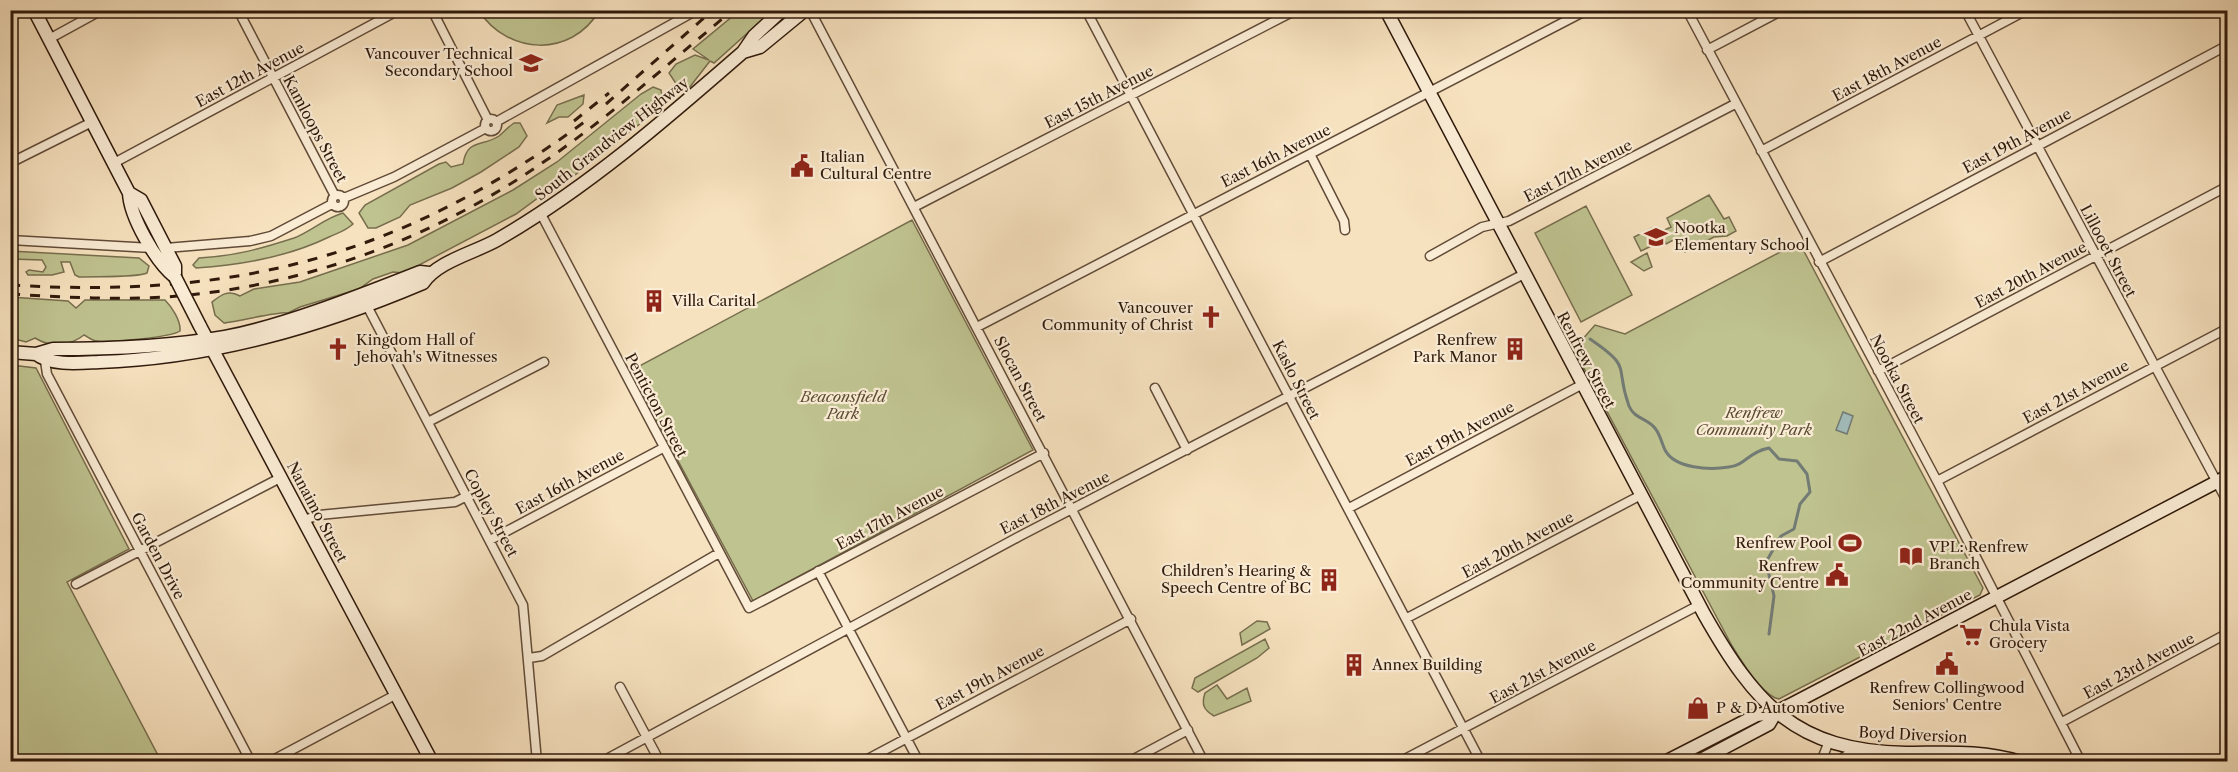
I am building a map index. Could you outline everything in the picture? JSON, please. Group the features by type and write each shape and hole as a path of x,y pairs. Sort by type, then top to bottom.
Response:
{"street":[{"path":"10,13 15,10"},
{"name":"Nanaimo Street","path":"34,10 129,193 130,206 152,248 171,270 432,762"},
{"path":"49,39 102,10"},
{"name":"Kamloops Street","path":"238,10 337,199"},
{"name":"East 12th Avenue","path":"114,163 399,10"},
{"path":"432,10 490,123"},
{"path":"166,248 250,242 292,226 337,199 394,177 697,10"},
{"name":"South Grandview Highway","path":"10,352 41,358 52,350 209,344 228,336 364,300 420,272 429,273 486,246 541,214 588,182 743,52 754,36 782,10"},
{"name":"South Grandview Highway","path":"743,52 760,47 805,10"},
{"name":"Slocan Street","path":"810,10 1073,508 1204,762"},
{"name":"Kaslo Street","path":"1086,10 1481,762"},
{"name":"East 15th Avenue","path":"915,207 1296,10"},
{"name":"Renfrew Street","path":"1386,10 1699,605 1734,666 1762,701 1776,712"},
{"name":"East 16th Avenue","path":"977,327 1587,10"},
{"name":"Nootka Street","path":"1687,10 1937,481 2081,762"},
{"path":"1707,50 1783,10"},
{"name":"Lillooet Street","path":"1965,10 2228,503"},
{"name":"East 18th Avenue","path":"1761,151 2027,10"},
{"name":"East 19th Avenue","path":"1819,262 2228,45"},
{"name":"East 17th Avenue","path":"1431,256 1480,228 1514,219 1735,104"},
{"path":"10,163 92,122"},
{"path":"1310,154 1344,221 1345,230"},
{"name":"East 20th Avenue","path":"1878,371 2228,186"},
{"name":"Nanaimo Street","path":"129,193 141,200 166,248 171,270"},
{"name":"Penticton Street","path":"541,214 749,608"},
{"path":"10,240 152,248"},
{"name":"East 18th Avenue","path":"601,762 1073,508 1524,274"},
{"name":"Copley Street","path":"364,300 523,605 537,762"},
{"name":"East 21st Avenue","path":"1937,481 2228,328"},
{"name":"Garden Drive","path":"41,358 47,374 251,762"},
{"path":"428,422 544,362"},
{"name":"East 19th Avenue","path":"1349,508 1582,384"},
{"path":"1155,388 1187,450"},
{"name":"East 16th Avenue","path":"490,540 663,448"},
{"name":"East 17th Avenue","path":"749,608 1044,453"},
{"name":"East 22nd Avenue","path":"1665,762 1756,715 1776,712 2228,476"},
{"path":"76,584 282,477"},
{"name":"East 20th Avenue","path":"1407,618 1641,495"},
{"path":"304,520 319,515 455,502 467,496"},
{"path":"529,658 542,656 719,553"},
{"path":"818,571 919,762"},
{"name":"East 21st Avenue","path":"1399,762 1699,605"},
{"name":"East 19th Avenue","path":"862,762 1131,619"},
{"name":"East 23rd Avenue","path":"2062,722 2228,633"},
{"path":"620,687 660,762"},
{"path":"269,762 397,694"},
{"name":"East 22nd Avenue","path":"1697,762 1769,724 1776,712"},
{"name":"Boyd Diversion","path":"1776,712 1797,727 1829,741 1857,748 1885,752 1982,754 2020,762"},
{"path":"1128,762 1188,730"},
{"path":"1821,762 1829,741"},
{"path":"1836,762 1857,748"}],"green space":[{"path":"479,11 599,11 587,26 573,37 556,43 539,45 522,43 506,36 491,26"},
{"path":"739,11 772,11 714,63 710,61 689,88 681,91 669,73 676,64 695,55 709,60 693,49"},
{"path":"653,87 661,90 663,102 655,112 571,178 561,181 516,214 404,273 393,272 373,279 359,289 300,307 288,313 224,323 215,315 212,302 225,294 232,293 240,296 254,289 300,282 408,245 513,190 557,162 641,94"},
{"path":"584,95 583,104 568,117 559,117 547,123 557,105"},
{"path":"514,123 520,123 527,136 519,147 452,188 410,205 400,217 376,228 368,228 359,213 365,205 439,164 446,162 451,167 463,164 468,150 476,144 499,136"},
{"path":"1709,195 1724,219 1729,217 1736,231 1727,236 1714,237 1685,252 1677,238 1666,244 1660,232 1671,227 1667,218"},
{"path":"1586,206 1632,295 1581,322 1535,233"},
{"path":"343,213 353,224 350,227 297,250 230,265 196,268 193,265 199,258 224,256 294,238"},
{"name":"Beaconsfield Park","path":"912,220 1033,450 753,601 630,371"},
{"path":"1652,228 1660,242 1641,251 1634,237"},
{"name":"Renfrew Community Park","path":"1799,242 1983,588 1980,595 1779,699 1759,684 1731,644 1579,359 1587,355 1581,341 1595,325 1625,334"},
{"path":"10,251 139,258 149,266 147,273 142,275 79,277 75,275 70,262 61,262 64,272 52,275 28,275 26,272 29,270 43,272 46,267 42,260 11,259"},
{"path":"1647,253 1652,267 1644,271 1631,262"},
{"path":"10,297 68,301 76,308 85,300 165,300 176,314 180,331 126,340 95,341 84,335 73,342 60,344 47,343 35,338 26,342 11,338"},
{"path":"11,365 36,368 129,549 67,582 161,761 11,761"},
{"path":"1257,621 1267,622 1270,629 1242,645 1240,633"},
{"path":"1265,639 1269,648 1257,658 1198,692 1192,688 1195,678"},
{"path":"1217,685 1227,699 1247,688 1251,701 1214,716 1208,712 1203,701 1205,693"},
{"path":"1760,720 1686,761 1675,762 1756,721"}],"water":[{"path":"1843,412 1853,416 1847,434 1836,430"}],"waterway":[{"path":"1590,339 1613,356 1618,363 1631,410 1655,428 1665,450 1677,461 1694,467 1729,467 1739,464 1756,452 1769,448 1779,459 1797,461 1807,474 1810,492 1800,504 1794,529 1781,536 1766,562 1774,596 1769,634"}],"railway":[{"path":"606,104 713,10"},
{"path":"10,294 126,298 216,292 315,271 364,255 458,214 545,161 617,107 733,10"},
{"path":"574,121 609,93"},
{"path":"10,285 93,288 171,284 244,275 315,259 384,236 451,205 518,167 587,120"}],"place":[{"name":"Vancouver Technical Secondary School","path":"531,63"},
{"name":"Italian Cultural Centre","path":"802,166"},
{"name":"Nootka Elementary School","path":"1656,237"},
{"name":"Villa Carital","path":"654,301"},
{"name":"Vancouver Community of Christ","path":"1211,317"},
{"name":"Kingdom Hall of Jehovah's Witnesses","path":"338,349"},
{"name":"Renfrew Park Manor","path":"1515,349"},
{"name":"Renfrew Pool","path":"1850,543"},
{"name":"VPL: Renfrew Branch","path":"1911,556"},
{"name":"Renfrew Community Centre","path":"1837,575"},
{"name":"Children’s Hearing & Speech Centre of BC","path":"1329,580"},
{"name":"Chula Vista Grocery","path":"1971,635"},
{"name":"Renfrew Collingwood Seniors' Centre","path":"1947,664"},
{"name":"Annex Building","path":"1354,665"},
{"name":"P & D Automotive","path":"1698,708"}]}
